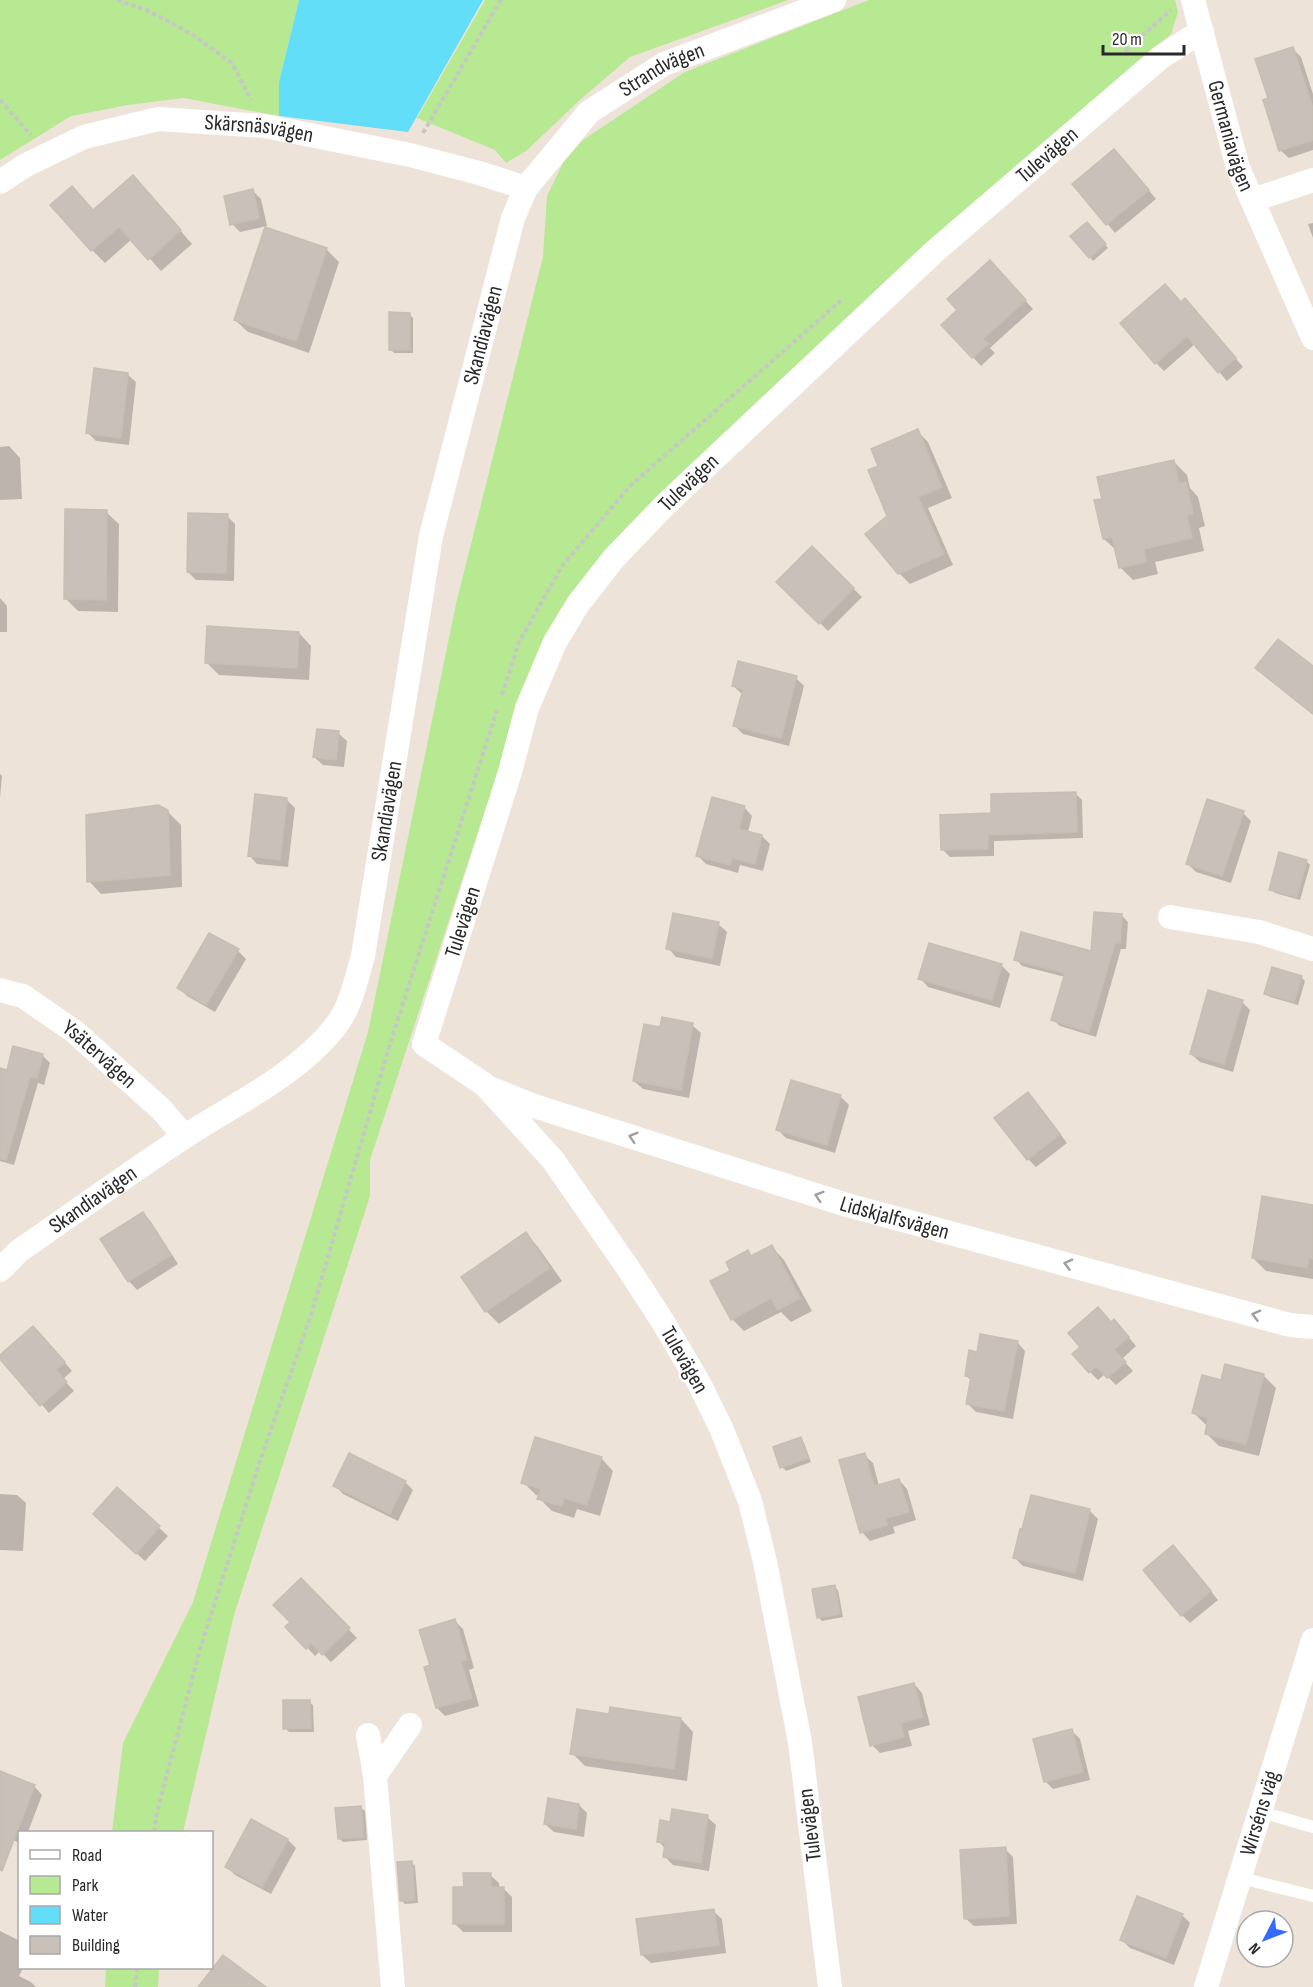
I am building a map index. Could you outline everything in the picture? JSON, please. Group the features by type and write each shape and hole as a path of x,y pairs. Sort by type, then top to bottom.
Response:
{"street":[{"name":"Strandvägen","path":"526,188 589,111 664,63 834,0"},
{"name":"Germaniavägen","path":"1183,4 1202,31 1238,168 1313,338"},
{"name":"Tulevägen","path":"830,1987 800,1742 765,1562 750,1501 722,1430 699,1383 630,1271 553,1160 485,1085 424,1044 510,772 527,708 555,642 578,604 614,558 666,504 935,251 1161,57 1202,31"},
{"name":"Skärsnäsvägen","path":"0,182 26,165 84,137 158,119 265,126 410,154 526,188"},
{"name":"Germaniavägen","path":"1252,200 1313,180"},
{"name":"Skandiavägen","path":"0,1270 19,1251 185,1137 257,1093 308,1057 336,1026 350,1001 363,956 431,536 513,218 526,188"},
{"path":"1170,917 1258,932 1313,949"},
{"name":"Ysätervägen","path":"0,990 23,996 75,1032 161,1109 185,1137"},
{"name":"Lidskjalfsvägen","path":"485,1085 534,1106 847,1204 1290,1325 1313,1328"},
{"name":"Wirséns väg","path":"1206,1987 1313,1640"},
{"path":"375,1776 410,1725"},
{"path":"368,1735 375,1776 393,1987"}],"lane":[{"path":"1261,1812 1313,1827"},
{"path":"1240,1878 1313,1896"}],"path":[{"path":"117,0 158,16 193,36 232,63 265,126"},
{"path":"410,154 501,0"},
{"path":"1120,55 1183,4"},
{"path":"0,100 28,130 43,157"},
{"path":"501,698 519,642 562,566 631,485 844,297"},
{"path":"154,1831 200,1649 262,1455 311,1315 389,1047 498,709"},
{"path":"135,1987 137,1969"}],"green space":[{"path":"0,0 299,0 279,82 279,116 184,98 128,105 71,116 0,160"},
{"path":"485,0 788,0 630,57 526,151 506,163 495,150 417,118"},
{"path":"869,0 1175,0 1178,12 1171,34 1021,162 644,510 506,747 370,1160 370,1196 234,1615 183,1831 112,1831 123,1743 193,1602 368,1032 456,604 543,257 547,196 563,163 583,140 685,72"},
{"path":"106,1969 159,1969 158,1987 105,1987"}],"water":[{"path":"299,0 483,0 408,132 279,116 279,82"}],"building":[{"path":"1293,47 1313,108 1313,140 1279,151 1263,100 1268,98 1255,59"},
{"path":"1114,149 1149,190 1106,225 1072,184"},
{"path":"133,175 181,230 148,260 119,227 91,251 50,205 72,186 93,210"},
{"path":"253,189 259,218 230,225 224,196"},
{"path":"1087,222 1106,244 1089,258 1070,236"},
{"path":"265,227 327,248 296,341 234,320"},
{"path":"990,260 1026,300 983,339 988,344 972,358 941,325 957,310 947,299"},
{"path":"1165,284 1181,302 1185,298 1236,358 1218,373 1187,336 1155,364 1120,323"},
{"path":"389,312 410,313 410,350 389,350"},
{"path":"94,368 128,373 121,438 86,433"},
{"path":"918,429 942,487 918,497 944,554 898,574 865,534 887,516 868,470 878,466 871,449"},
{"path":"1174,460 1179,484 1186,482 1193,514 1187,515 1192,538 1144,549 1146,562 1119,568 1112,537 1103,539 1094,500 1102,499 1097,477"},
{"path":"65,509 107,510 106,600 64,599"},
{"path":"188,513 228,514 226,573 187,572"},
{"path":"812,546 854,588 819,624 776,582"},
{"path":"207,626 299,632 297,668 205,663"},
{"path":"1278,639 1313,666 1313,714 1255,668"},
{"path":"738,661 797,676 781,738 733,726 743,689 732,686"},
{"path":"317,729 339,731 336,760 313,757"},
{"path":"1076,792 1077,832 988,835 988,849 941,850 940,815 991,813 991,794"},
{"path":"255,794 287,798 280,860 248,856"},
{"path":"712,797 745,806 739,829 762,835 755,864 732,858 730,865 696,856"},
{"path":"1207,799 1244,811 1222,876 1186,864"},
{"path":"158,805 168,810 170,875 87,882 86,815"},
{"path":"1279,852 1307,860 1297,897 1269,890"},
{"path":"1094,912 1122,914 1120,943 1115,943 1089,1032 1051,1020 1065,973 1014,960 1021,932 1091,951"},
{"path":"673,913 719,922 712,958 666,949"},
{"path":"209,933 239,949 206,1005 177,988"},
{"path":"929,943 1002,964 992,1000 918,979"},
{"path":"1272,967 1302,976 1294,1002 1264,994"},
{"path":"1208,990 1243,1000 1224,1064 1190,1054"},
{"path":"662,1017 693,1023 681,1090 633,1081 644,1024 660,1027"},
{"path":"13,1046 43,1054 37,1078 30,1077 6,1160 0,1159 0,1068 7,1070"},
{"path":"791,1080 841,1095 827,1145 776,1130"},
{"path":"1028,1092 1060,1134 1027,1160 994,1118"},
{"path":"1262,1196 1313,1205 1313,1259 1309,1258 1307,1268 1252,1258"},
{"path":"143,1212 171,1255 128,1282 100,1239"},
{"path":"526,1232 550,1268 485,1312 461,1277"},
{"path":"772,1245 800,1298 778,1310 771,1298 731,1320 710,1281 730,1271 726,1262 748,1250 751,1256"},
{"path":"1098,1307 1111,1322 1114,1319 1129,1337 1114,1350 1126,1362 1107,1378 1096,1366 1089,1373 1072,1354 1080,1347 1068,1333"},
{"path":"33,1326 65,1362 56,1370 67,1382 40,1406 0,1359 0,1355"},
{"path":"980,1334 1018,1341 1004,1411 966,1404 971,1377 965,1376 969,1350 977,1352"},
{"path":"1225,1364 1264,1374 1246,1444 1205,1434 1208,1418 1192,1413 1202,1375 1221,1380"},
{"path":"535,1437 602,1457 587,1505 564,1498 562,1506 537,1499 541,1489 521,1483"},
{"path":"801,1437 808,1458 780,1468 773,1447"},
{"path":"349,1453 406,1481 390,1514 333,1486"},
{"path":"865,1453 874,1486 899,1479 909,1512 886,1518 887,1525 860,1533 839,1460"},
{"path":"117,1487 160,1526 136,1554 93,1514"},
{"path":"1031,1495 1090,1509 1075,1573 1013,1558"},
{"path":"1173,1545 1211,1591 1181,1616 1143,1570"},
{"path":"301,1578 350,1628 322,1655 311,1643 306,1649 285,1627 290,1622 273,1605"},
{"path":"835,1585 840,1614 817,1618 812,1589"},
{"path":"455,1619 467,1660 461,1661 472,1698 436,1708 424,1667 430,1665 419,1630"},
{"path":"914,1683 923,1717 901,1723 904,1737 870,1746 858,1697"},
{"path":"283,1700 310,1700 311,1728 283,1729"},
{"path":"610,1707 681,1718 674,1769 570,1754 577,1709 609,1714"},
{"path":"1072,1729 1083,1772 1044,1782 1033,1739"},
{"path":"0,1771 35,1785 2,1871 0,1870"},
{"path":"548,1798 579,1804 576,1829 544,1824"},
{"path":"361,1806 364,1837 338,1839 335,1808"},
{"path":"672,1809 708,1815 701,1863 663,1857 665,1843 657,1842 660,1820 670,1822"},
{"path":"251,1819 288,1839 262,1887 225,1867"},
{"path":"1006,1847 1009,1916 964,1919 960,1850"},
{"path":"412,1861 415,1900 400,1901 397,1862"},
{"path":"463,1873 491,1873 491,1887 504,1887 504,1924 453,1924 453,1887 464,1887"},
{"path":"1137,1896 1183,1914 1166,1958 1120,1940"},
{"path":"714,1909 719,1945 641,1955 636,1919"},
{"path":"223,1955 266,1987 198,1987"}]}
